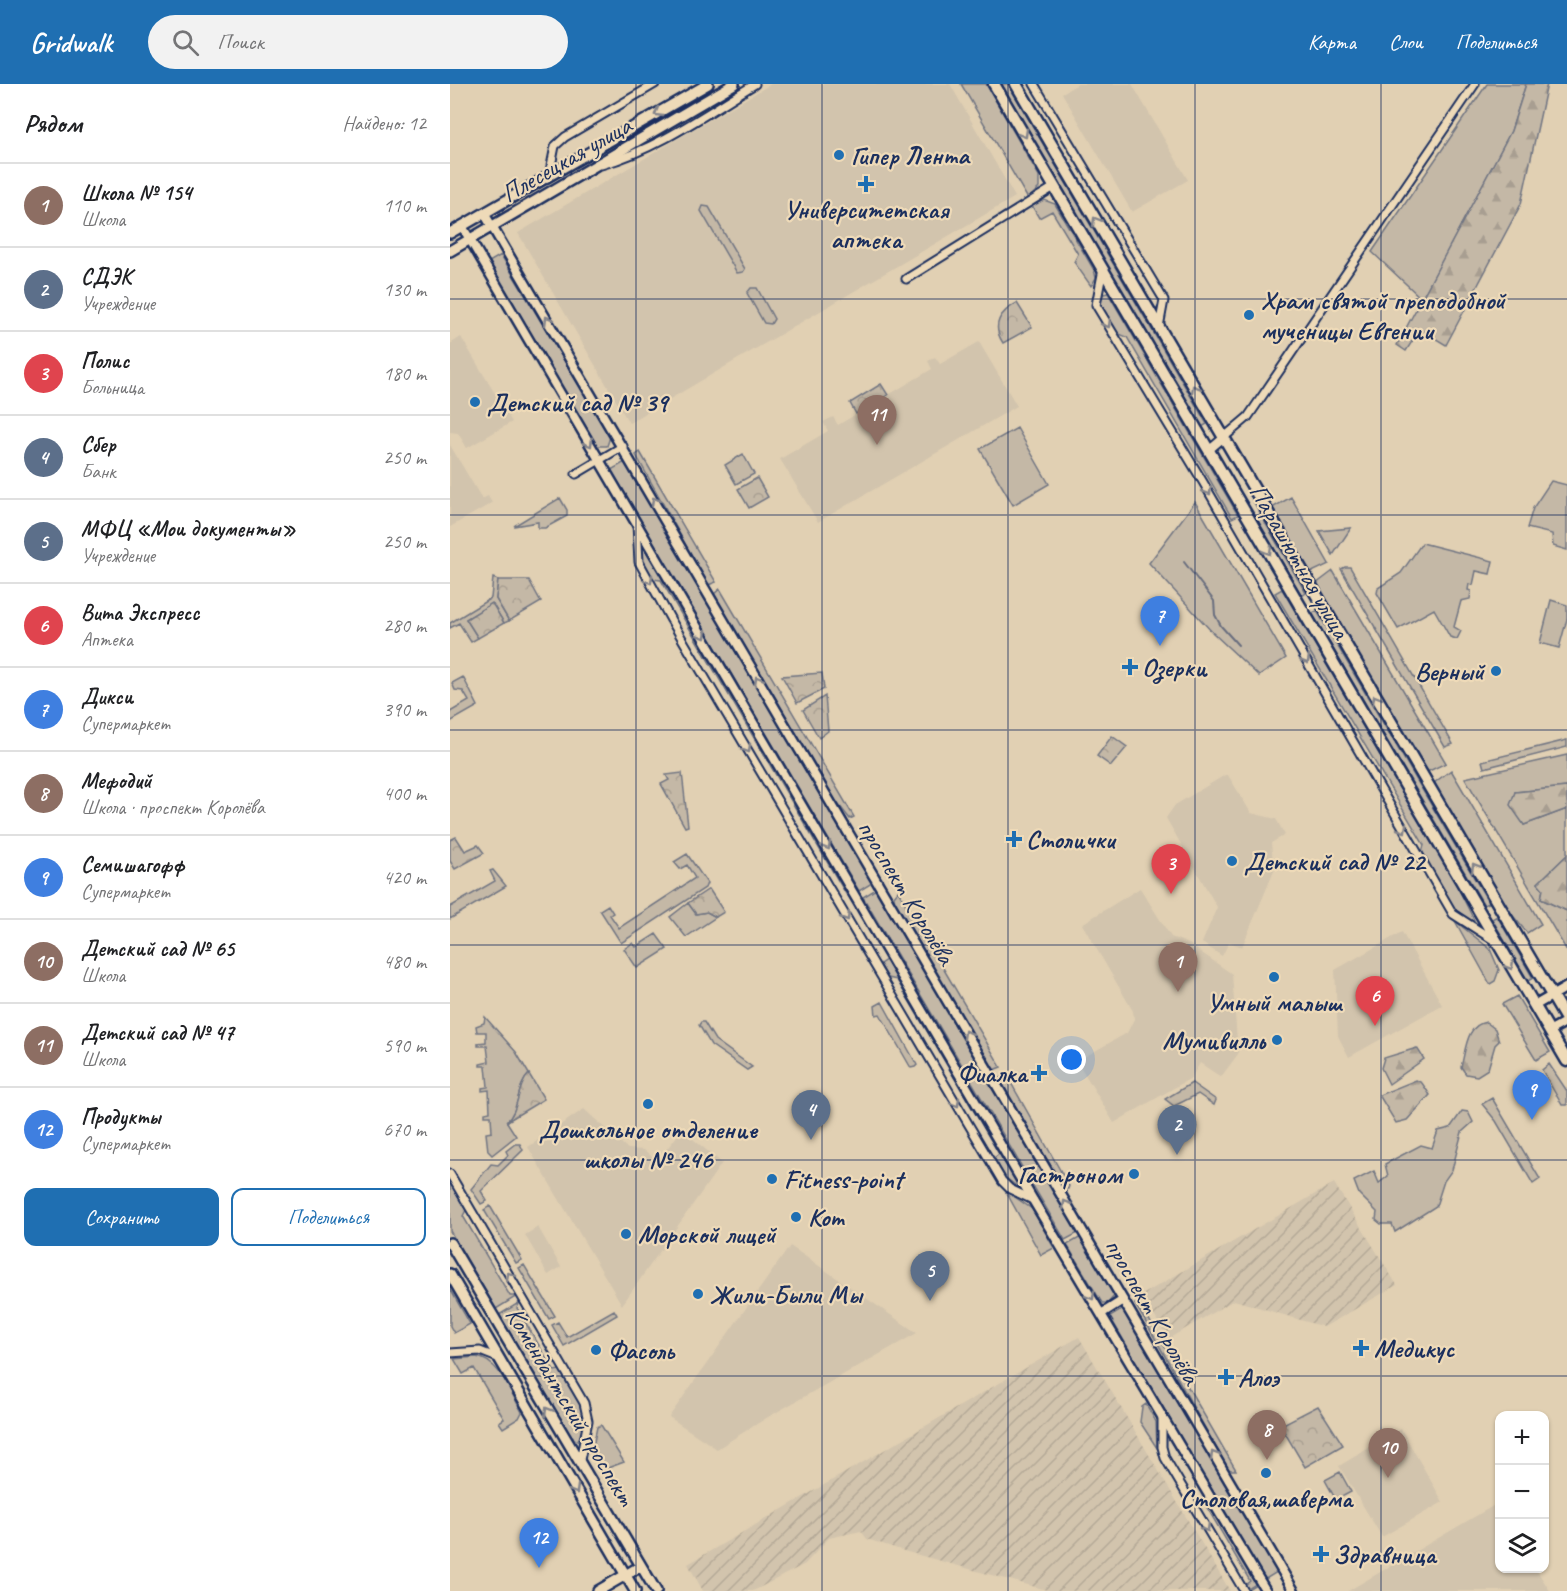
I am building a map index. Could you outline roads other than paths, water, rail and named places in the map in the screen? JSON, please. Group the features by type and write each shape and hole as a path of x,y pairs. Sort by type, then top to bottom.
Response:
{"main road":[{"name":"Плесецкая улица","path":"450,233 708,84"},
{"name":"Плесецкая улица","path":"450,251 734,84"},
{"name":"Парашютная улица","path":"994,84 1567,1061"},
{"name":"Парашютная улица","path":"1016,84 1567,1021"},
{"path":"1304,613 1308,601 1320,602"},
{"path":"1479,911 1492,912 1496,902"},
{"name":"Комендантский проспект","path":"450,1243 656,1591"},
{"name":"Комендантский проспект","path":"450,1275 635,1591"},
{"path":"598,1591 641,1566"}],"street":[{"path":"549,176 555,146 565,137 655,84"},
{"path":"593,167 624,158 755,84"},
{"path":"1034,84 1164,300 1159,327"},
{"path":"1209,450 1224,440 1248,417 1474,84"},
{"path":"906,279 1054,187"},
{"name":"проспект Королёва","path":"484,213 1294,1591"},
{"name":"проспект Королёва","path":"462,226 904,975 1033,1200 1266,1591"},
{"path":"1102,269 1096,305 1101,314 1203,482 1453,914 1495,941"},
{"path":"576,474 622,446"},
{"path":"637,524 639,562 671,620 1002,1181 1010,1189 1033,1200"},
{"path":"1534,1006 1567,987"},
{"path":"1549,1031 1567,1021"},
{"path":"450,1174 584,1403 588,1421 580,1460"},
{"path":"1101,1314 1123,1300"},
{"path":"480,1351 488,1339"},
{"path":"450,1353 480,1351 500,1359"},
{"path":"1162,1418 1162,1447 1165,1458 1244,1591"}],"waterway":[{"path":"1184,562 1214,601 1215,615 1221,626 1238,645"}],"place":[{"name":"Гипер Лента","path":"839,155"},
{"name":"Университетская аптека","path":"866,184"},
{"name":"Храм святой преподобной мученицы Евгении","path":"1249,315"},
{"name":"Детский сад № 39","path":"475,402"},
{"name":"Детский сад № 47","path":"877,445"},
{"name":"Дикси","path":"1160,646"},
{"name":"Озерки","path":"1130,667"},
{"name":"Верный","path":"1496,671"},
{"name":"Столички","path":"1014,839"},
{"name":"Детский сад № 22","path":"1232,861"},
{"name":"Полис","path":"1171,894"},
{"name":"Умный малыш","path":"1274,977"},
{"name":"Школа № 154","path":"1178,992"},
{"name":"Вита Экспресс","path":"1375,1026"},
{"name":"Мумивилль","path":"1277,1040"},
{"name":"Фиалка","path":"1039,1073"},
{"name":"Дошкольное отделение школы № 246","path":"648,1104"},
{"name":"Семишагофф","path":"1532,1120"},
{"name":"Сбер","path":"811,1140"},
{"name":"СДЭК","path":"1177,1155"},
{"name":"Гастроном","path":"1134,1174"},
{"name":"Fitness-point","path":"772,1179"},
{"name":"Кот","path":"796,1217"},
{"name":"Морской лицей","path":"626,1234"},
{"name":"Жили-Были Мы","path":"698,1294"},
{"name":"МФЦ «Мои документы»","path":"930,1301"},
{"name":"Медикус","path":"1361,1348"},
{"name":"Фасоль","path":"596,1350"},
{"name":"Алоэ","path":"1226,1377"},
{"name":"Мефодий","path":"1267,1460"},
{"name":"Столовая,шаверма","path":"1266,1473"},
{"name":"Детский сад № 65","path":"1388,1478"},
{"name":"Здравница","path":"1321,1554"},
{"name":"Продукты","path":"539,1568"}]}
